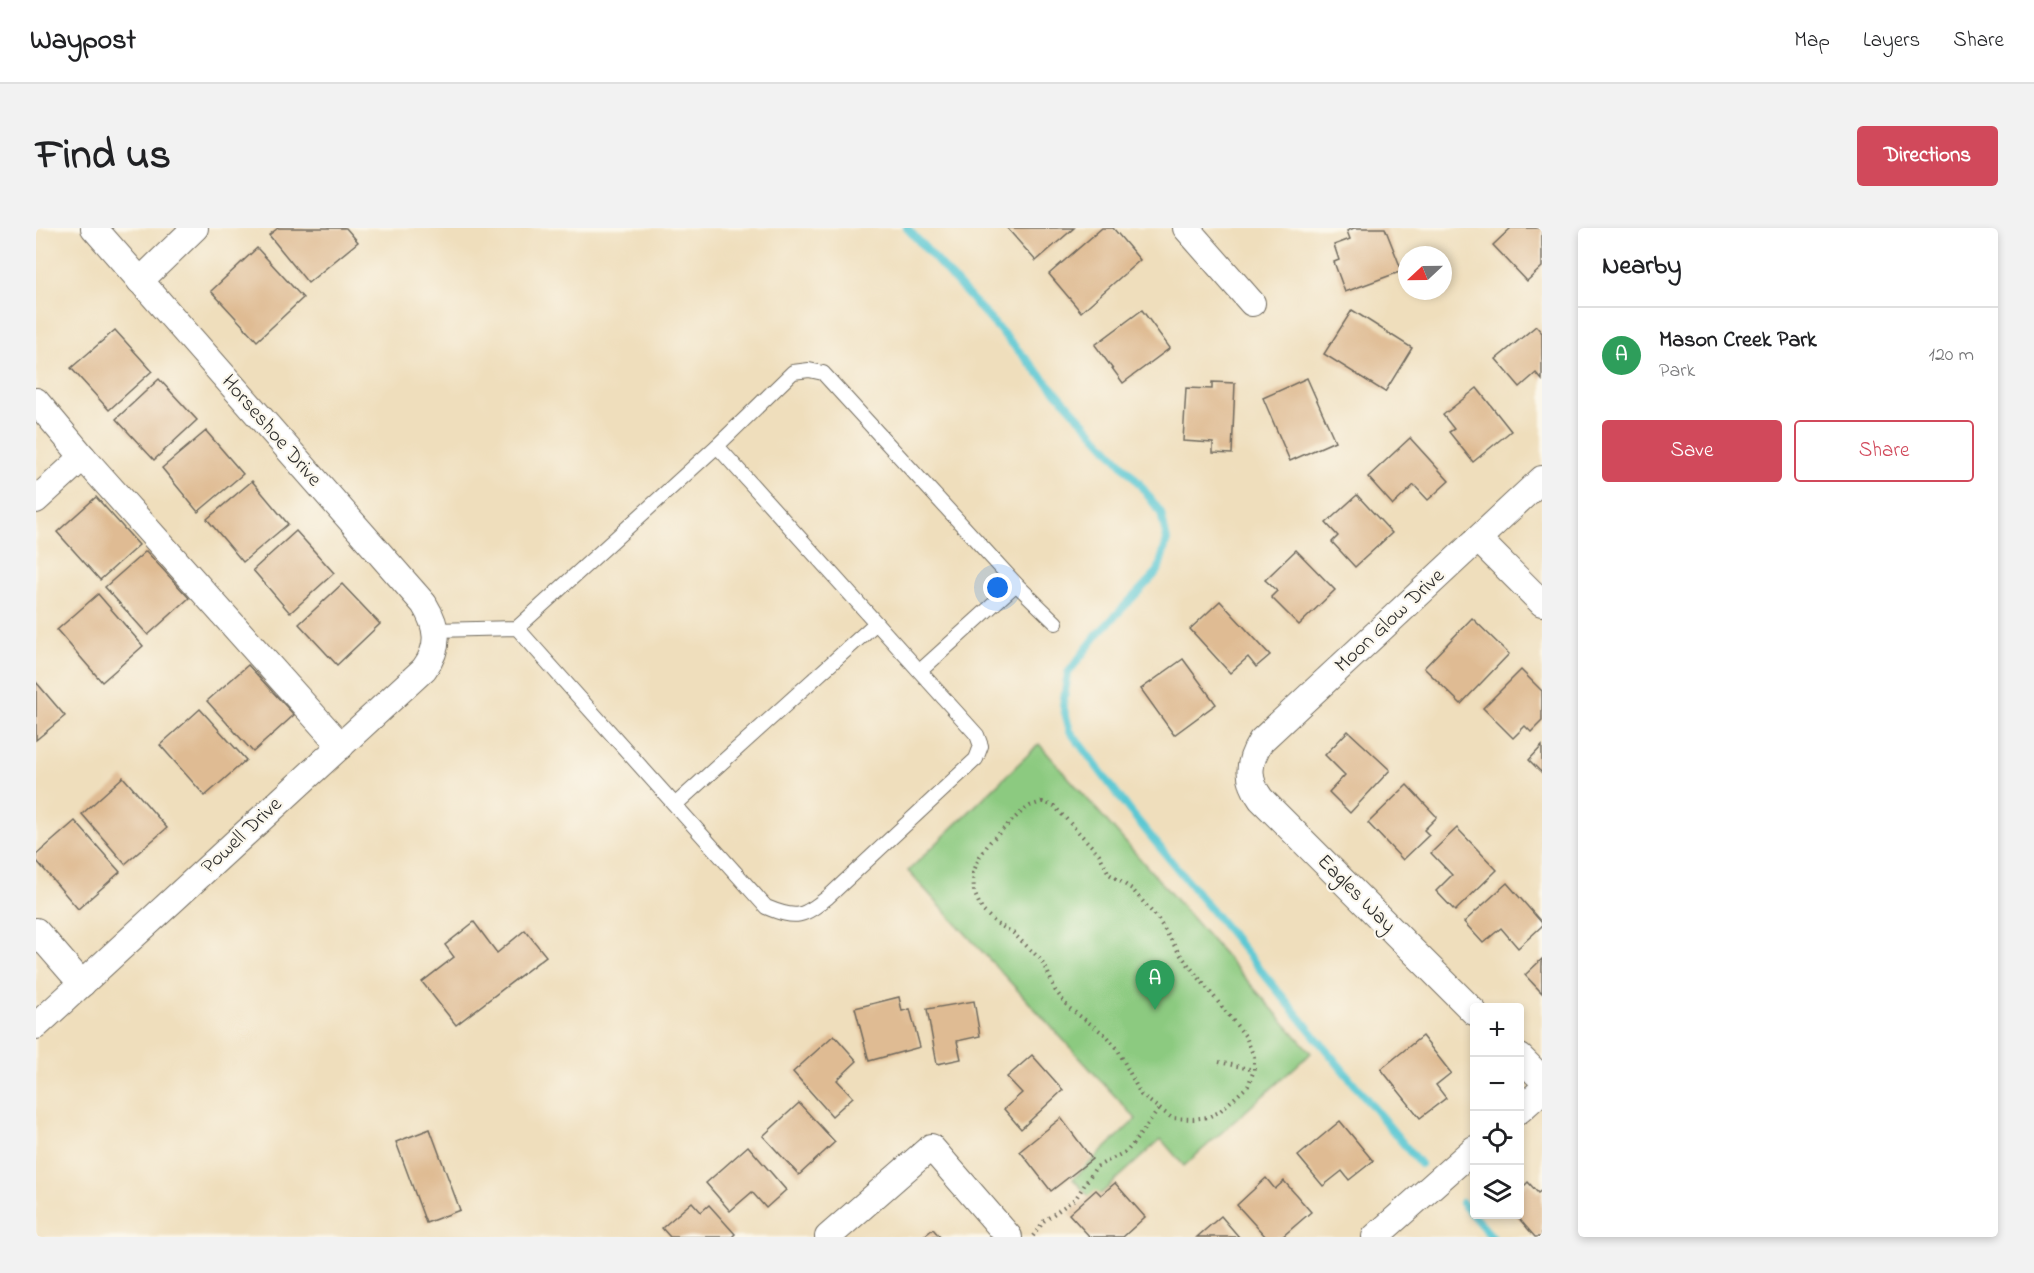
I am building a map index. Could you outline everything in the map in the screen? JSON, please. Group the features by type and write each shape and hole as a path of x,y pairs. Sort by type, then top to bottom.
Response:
{"street":[{"name":"Horseshoe Drive","path":"94,228 424,604 434,620 436,635"},
{"path":"140,281 195,228"},
{"path":"1186,228 1252,303"},
{"path":"36,401 83,457 341,746"},
{"path":"36,500 83,457"},
{"name":"Moon Glow Drive","path":"1249,770 1252,755 1261,741 1542,479"},
{"path":"1478,538 1542,603"},
{"name":"Powell Drive","path":"36,1026 424,669 432,658 436,635"},
{"name":"Eagles Way","path":"1249,770 1255,791 1261,799 1470,1008"},
{"path":"36,931 82,984"},
{"path":"1524,1061 1542,1079"},
{"path":"1524,1106 1542,1090"},
{"path":"828,1237 931,1147 1009,1237"},
{"path":"1375,1237 1470,1153"}],"lane":[{"path":"436,635 517,628 717,446 793,372 809,370 823,373 1016,584 1056,623"},
{"path":"517,628 766,907 785,915 807,914 828,897 976,759 981,746 977,735 717,446"},
{"path":"920,671 1016,584"},
{"path":"676,804 876,623"}],"path":[{"path":"1042,802 1054,806 1099,854 1109,874 1132,889 1158,919 1179,953 1246,1037 1254,1056 1254,1070 1248,1086 1219,1112 1208,1118 1172,1118 1159,1109 1141,1095 1117,1048 1107,1036 1069,1008 1055,990 1039,958 1013,933 996,923 982,910 974,892 973,873 980,856 990,842 1030,806 1042,802"},
{"path":"1219,1062 1254,1070"},
{"path":"1032,1237 1044,1221 1076,1198 1095,1167 1127,1151 1159,1109"}],"green space":[{"path":"1039,744 1311,1053 1184,1166 1161,1139 1093,1201 1073,1179 1136,1119 908,871"}],"building":[{"path":"278,228 346,228 358,242 308,283 269,235"},
{"path":"1007,228 1074,228 1036,261"},
{"path":"1102,228 1113,228 1140,260 1081,312 1049,274"},
{"path":"1354,228 1385,228 1398,261 1398,272 1345,292 1334,262 1339,260 1334,245 1350,239 1347,231"},
{"path":"1511,228 1542,228 1542,267 1527,281 1493,245"},
{"path":"257,248 303,298 257,341 211,291"},
{"path":"1142,310 1170,348 1123,383 1095,345"},
{"path":"1352,310 1412,348 1385,392 1324,354"},
{"path":"1536,326 1542,333 1542,380 1536,373 1520,387 1496,359"},
{"path":"115,330 152,371 109,410 71,368"},
{"path":"1307,378 1335,441 1290,461 1263,398"},
{"path":"159,379 197,420 154,460 116,419"},
{"path":"1212,382 1235,383 1232,454 1213,453 1213,443 1183,441 1186,388 1212,389"},
{"path":"1477,388 1511,431 1473,462 1449,432 1454,429 1443,415"},
{"path":"206,431 243,474 198,512 162,468"},
{"path":"1410,438 1449,481 1428,500 1414,485 1393,505 1368,477"},
{"path":"252,481 288,524 243,562 207,519"},
{"path":"1357,495 1392,533 1355,567 1332,542 1338,536 1326,523"},
{"path":"96,497 139,545 100,580 57,532"},
{"path":"296,531 334,573 290,613 253,570"},
{"path":"1296,550 1335,590 1299,625 1271,597 1277,591 1265,580"},
{"path":"146,551 189,598 148,635 105,587"},
{"path":"342,584 380,624 337,665 299,624"},
{"path":"98,594 143,646 102,682 57,630"},
{"path":"1220,601 1270,655 1256,667 1248,657 1230,673 1190,629"},
{"path":"1472,618 1509,654 1461,704 1424,668"},
{"path":"1183,659 1216,704 1174,735 1141,689"},
{"path":"248,665 294,715 253,752 207,701"},
{"path":"1521,670 1542,691 1542,721 1531,732 1525,726 1513,738 1483,708"},
{"path":"36,682 65,716 36,740"},
{"path":"200,709 246,760 205,796 160,745"},
{"path":"1348,731 1390,770 1350,813 1329,792 1345,775 1325,755"},
{"path":"1542,746 1542,773 1529,760"},
{"path":"123,777 167,828 125,864 82,814"},
{"path":"1407,785 1437,817 1424,830 1429,835 1403,860 1368,823"},
{"path":"75,821 120,872 78,909 36,860 36,855"},
{"path":"1457,828 1497,870 1455,911 1436,891 1452,875 1431,853"},
{"path":"1507,883 1542,923 1542,926 1518,948 1501,928 1483,943 1464,922"},
{"path":"474,922 497,953 525,930 546,956 456,1025 422,982 454,957 445,945"},
{"path":"1542,959 1542,993 1525,975"},
{"path":"899,997 902,1011 910,1009 920,1047 869,1061 855,1008"},
{"path":"974,1001 980,1036 957,1041 961,1059 937,1064 927,1009"},
{"path":"834,1035 857,1061 837,1080 853,1097 832,1116 793,1072"},
{"path":"1422,1036 1451,1073 1436,1085 1446,1098 1420,1118 1381,1069"},
{"path":"1032,1055 1063,1090 1021,1129 1004,1109 1022,1093 1007,1077"},
{"path":"799,1103 835,1142 799,1175 763,1136"},
{"path":"1061,1118 1092,1159 1051,1191 1020,1151"},
{"path":"1340,1121 1373,1161 1349,1180 1342,1171 1323,1186 1298,1156"},
{"path":"430,1129 460,1210 426,1223 396,1142"},
{"path":"748,1146 786,1190 766,1208 752,1192 730,1211 706,1183"},
{"path":"1266,1178 1275,1189 1284,1181 1311,1212 1282,1237 1266,1237 1237,1205"},
{"path":"1528,1182 1538,1193 1542,1190 1542,1237 1535,1237 1519,1219 1524,1219 1524,1186"},
{"path":"1115,1183 1145,1217 1123,1237 1090,1237 1069,1214 1096,1190 1101,1195"},
{"path":"692,1202 701,1212 709,1205 735,1234 732,1237 670,1237 662,1228"},
{"path":"1221,1216 1239,1237 1197,1237"},
{"path":"933,1229 940,1237 923,1237"}],"waterway":[{"path":"907,228 1138,482 1161,513 1167,540 1158,571 1097,635 1068,673 1063,705 1070,731 1130,811 1420,1164"},
{"path":"1462,1203 1492,1237"}],"place":[{"name":"Mason Creek Park","path":"1155,1010"}]}
